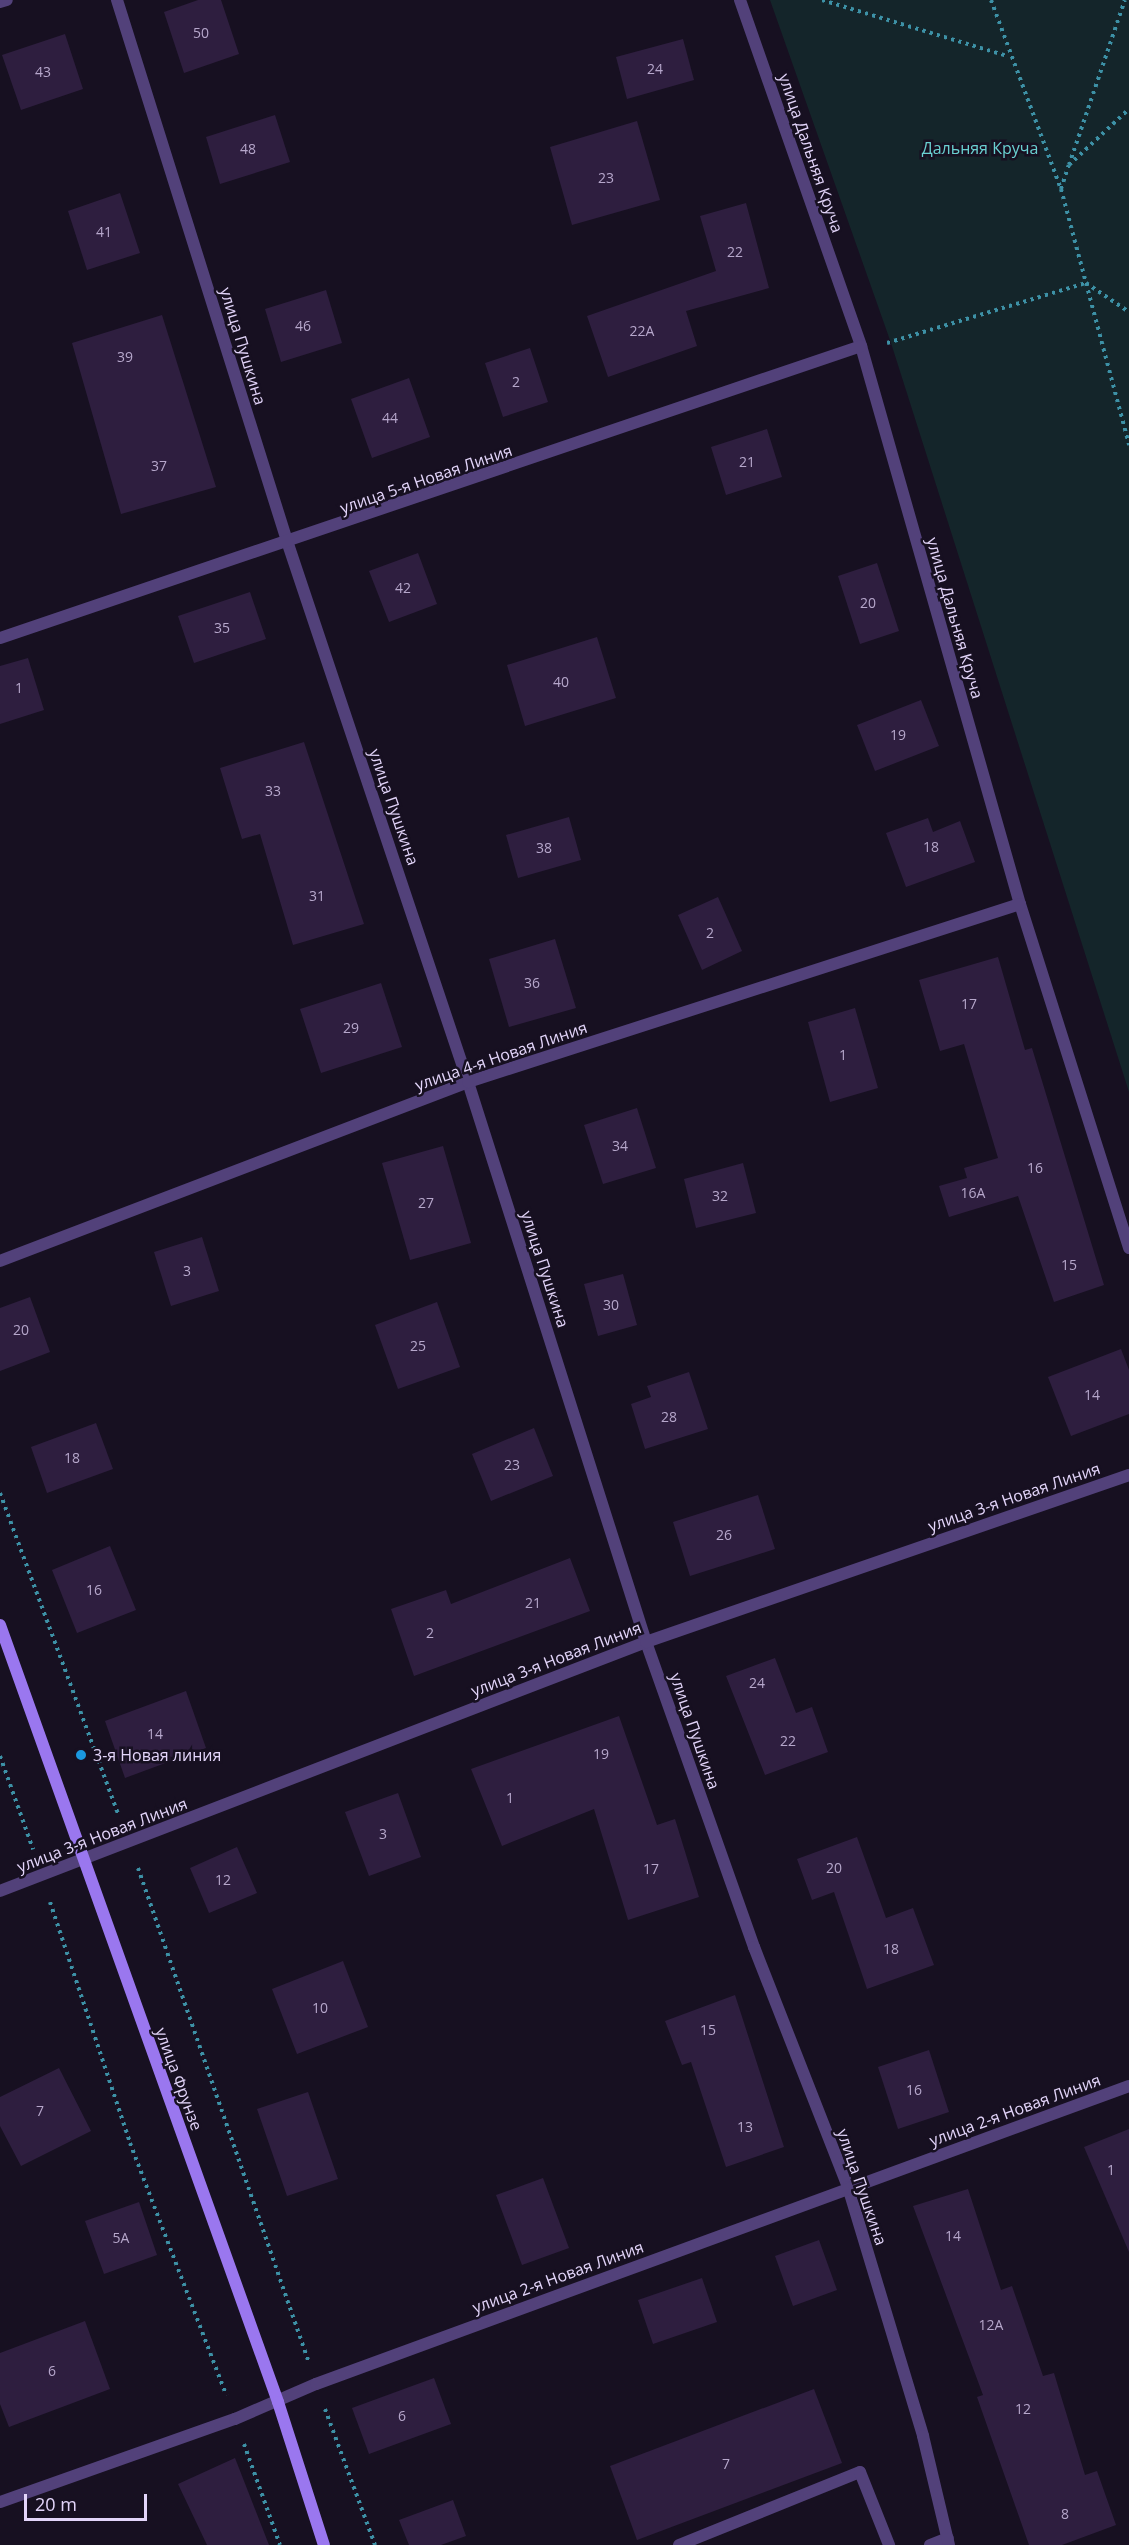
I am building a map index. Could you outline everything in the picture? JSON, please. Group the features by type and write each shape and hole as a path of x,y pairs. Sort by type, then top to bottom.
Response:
{"main road":[{"name":"улица Фрунзе","path":"0,1625 278,2402 324,2545"}],"street":[{"path":"0,2 7,0"},
{"name":"улица Пушкина","path":"117,0 288,544 468,1082 646,1642 754,1947 848,2187 923,2436 949,2542"},
{"name":"улица Дальняя Круча","path":"740,0 861,346 1020,904 1129,1248"},
{"name":"улица 5-я Новая Линия","path":"0,638 288,544 861,346"},
{"name":"улица 4-я Новая Линия","path":"0,1262 468,1082 1020,904"},
{"name":"улица 3-я Новая Линия","path":"0,1891 42,1877 646,1642 1129,1475"},
{"name":"улица 2-я Новая Линия","path":"0,2502 235,2419 316,2384 848,2187 1129,2086"},
{"path":"679,2545 860,2472 889,2545"},
{"path":"930,2545 949,2542"}],"path":[{"path":"822,0 1009,56"},
{"path":"991,0 1009,56 1062,189 1129,445"},
{"path":"1062,189 1125,0"},
{"path":"1069,165 1129,109"},
{"path":"861,346 891,343 1086,283"},
{"path":"1086,283 1129,312"},
{"path":"0,1493 129,1842 316,2384 375,2545"},
{"path":"0,1756 130,2143 235,2419 280,2545"}],"green space":[{"name":"Дальняя Круча","path":"770,0 1129,0 1129,1092 891,343"}],"building":[{"path":"198,0 221,0 239,54 184,73 164,12"},
{"path":"65,34 83,89 21,110 2,55"},
{"path":"683,39 694,80 627,99 616,57"},
{"path":"275,115 290,162 220,184 206,137"},
{"path":"637,121 660,200 572,225 550,147"},
{"path":"120,193 140,253 87,270 68,211"},
{"path":"746,203 769,288 686,311 697,346 608,377 587,316 716,271 700,216"},
{"path":"326,290 342,343 281,362 265,309"},
{"path":"162,315 216,487 121,514 72,343"},
{"path":"530,348 548,402 503,417 485,363"},
{"path":"409,378 430,437 372,458 351,399"},
{"path":"767,429 782,477 726,495 711,447"},
{"path":"418,553 437,604 389,622 369,571"},
{"path":"877,563 899,631 860,644 838,576"},
{"path":"250,592 266,639 194,663 178,616"},
{"path":"597,637 616,698 525,726 507,665"},
{"path":"28,658 44,710 0,724 0,666"},
{"path":"921,700 939,746 875,771 857,725"},
{"path":"304,742 364,924 293,945 260,834 242,839 220,768"},
{"path":"569,817 581,860 518,878 506,835"},
{"path":"928,818 933,832 960,821 975,862 906,887 886,833"},
{"path":"718,897 742,951 702,970 678,915"},
{"path":"555,939 576,1008 509,1027 489,959"},
{"path":"998,957 1025,1050 1032,1048 1104,1285 1054,1302 1018,1196 949,1217 939,1186 967,1178 964,1168 998,1158 964,1044 940,1051 919,980"},
{"path":"381,983 402,1047 321,1073 300,1009"},
{"path":"855,1008 878,1088 830,1102 808,1022"},
{"path":"637,1108 656,1168 603,1184 584,1125"},
{"path":"443,1146 471,1243 410,1260 382,1163"},
{"path":"743,1163 756,1213 696,1228 684,1179"},
{"path":"202,1237 219,1291 171,1306 154,1252"},
{"path":"623,1274 637,1325 598,1336 584,1284"},
{"path":"30,1297 50,1352 0,1371 0,1308"},
{"path":"437,1302 460,1367 398,1389 375,1325"},
{"path":"1121,1349 1129,1370 1129,1414 1071,1436 1048,1377"},
{"path":"689,1372 708,1429 645,1449 631,1404 651,1397 647,1386"},
{"path":"96,1423 113,1469 47,1493 31,1447"},
{"path":"534,1428 553,1476 491,1501 472,1454"},
{"path":"758,1495 775,1549 690,1576 673,1522"},
{"path":"110,1546 136,1610 77,1633 52,1570"},
{"path":"570,1558 590,1611 414,1676 391,1609 446,1590 451,1604"},
{"path":"775,1658 796,1713 812,1707 828,1752 765,1775 726,1676"},
{"path":"186,1691 206,1748 125,1778 105,1721"},
{"path":"619,1716 657,1825 675,1819 699,1897 628,1920 594,1809 502,1846 471,1769"},
{"path":"398,1793 421,1857 369,1876 345,1812"},
{"path":"857,1837 886,1918 913,1908 934,1965 867,1989 834,1892 812,1900 797,1859"},
{"path":"237,1847 257,1893 209,1913 190,1868"},
{"path":"343,1961 368,2027 297,2054 272,1989"},
{"path":"735,1995 784,2147 726,2167 691,2062 682,2065 665,2021"},
{"path":"929,2050 949,2112 898,2129 878,2067"},
{"path":"59,2068 91,2131 21,2166 0,2126 0,2097"},
{"path":"308,2092 338,2179 287,2196 257,2109"},
{"path":"1129,2129 1129,2252 1084,2147"},
{"path":"543,2178 569,2248 522,2265 496,2195"},
{"path":"968,2189 1001,2290 1012,2286 1043,2376 1054,2373 1085,2475 1097,2471 1116,2525 1062,2545 1029,2545 977,2397 983,2395 913,2206"},
{"path":"139,2202 157,2255 104,2274 85,2221"},
{"path":"819,2240 837,2290 793,2306 775,2256"},
{"path":"702,2278 717,2322 653,2344 638,2300"},
{"path":"85,2321 110,2389 9,2427 0,2404 0,2353"},
{"path":"434,2378 451,2424 369,2454 352,2408"},
{"path":"814,2389 842,2463 637,2540 610,2466"},
{"path":"235,2458 269,2545 207,2545 178,2484"},
{"path":"453,2500 466,2536 441,2545 409,2545 399,2520"}],"place":[{"name":"3-я Новая линия","path":"81,1755"}]}
